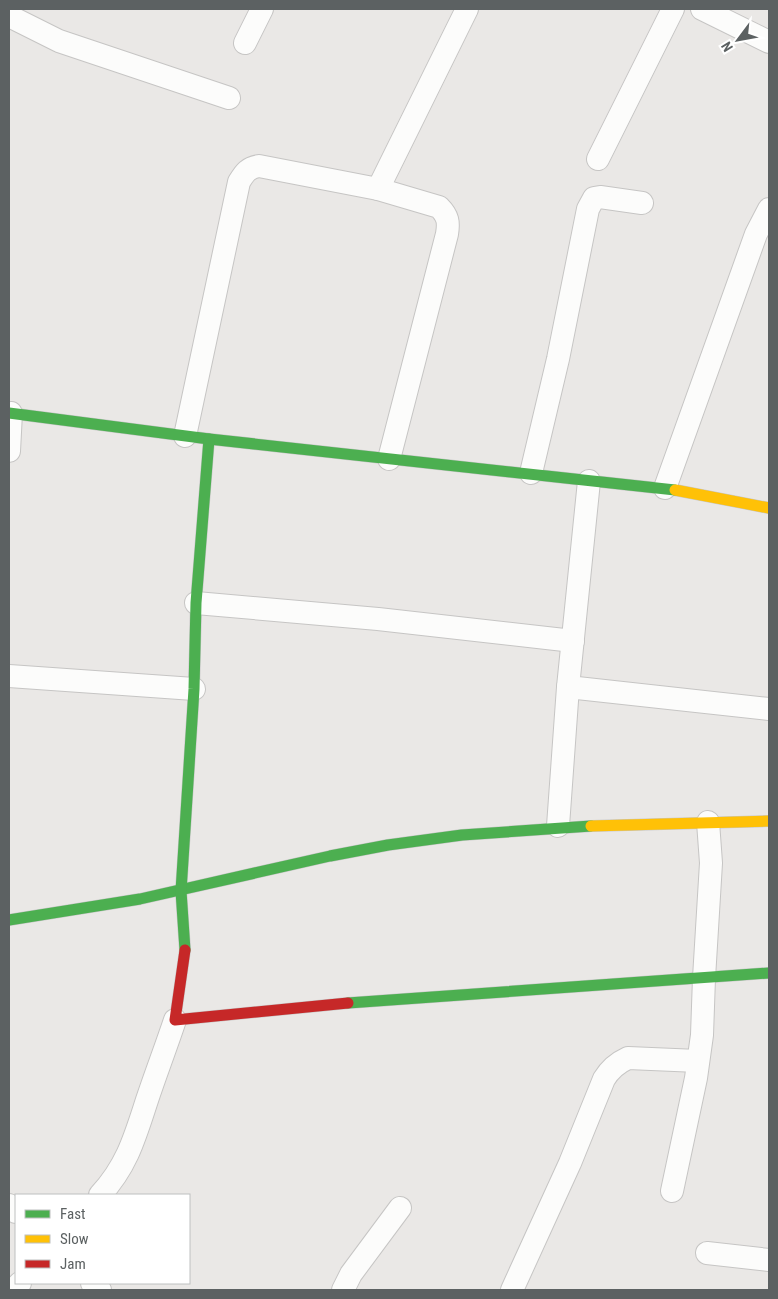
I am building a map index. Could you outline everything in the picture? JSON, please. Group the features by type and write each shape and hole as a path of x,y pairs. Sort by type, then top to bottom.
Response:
{"street":[{"path":"245,44 262,9"},
{"path":"378,189 467,9"},
{"path":"598,159 672,9"},
{"path":"702,9 769,42"},
{"path":"9,16 59,40 229,98"},
{"path":"185,436 239,182 245,172 259,166 378,189 439,207 449,221 388,459"},
{"path":"531,473 558,359 591,201 594,198 600,197 642,203"},
{"path":"665,488 756,234 769,209"},
{"path":"9,451 10,413 208,439 665,488 769,508"},
{"path":"101,1194 119,1171 129,1154 140,1126 175,1020 185,956 182,934 181,891 194,689 196,603 208,439"},
{"path":"558,826 568,687 589,481"},
{"path":"196,603 378,619 573,641"},
{"path":"9,676 194,689"},
{"path":"568,687 769,709"},
{"path":"9,920 67,912 181,891 370,848 419,840 558,826 769,821"},
{"path":"672,1191 702,1035 711,863 708,822"},
{"path":"175,1020 389,999 769,973"},
{"path":"519,1288 604,1079 610,1070 619,1062 628,1058 698,1062"},
{"path":"343,1290 352,1274 400,1208"},
{"path":"707,1253 769,1260"}],"traffic: fast":[{"path":"9,413 209,439 675,490"},
{"path":"185,950 181,891 194,689 196,603 209,439"},
{"path":"9,920 140,899 330,856 388,845 462,835 591,826"},
{"path":"348,1003 769,973"}],"traffic: slow":[{"path":"675,490 769,508"},
{"path":"591,826 769,821"}],"traffic: jam":[{"path":"185,950 175,1020 348,1003"}]}
